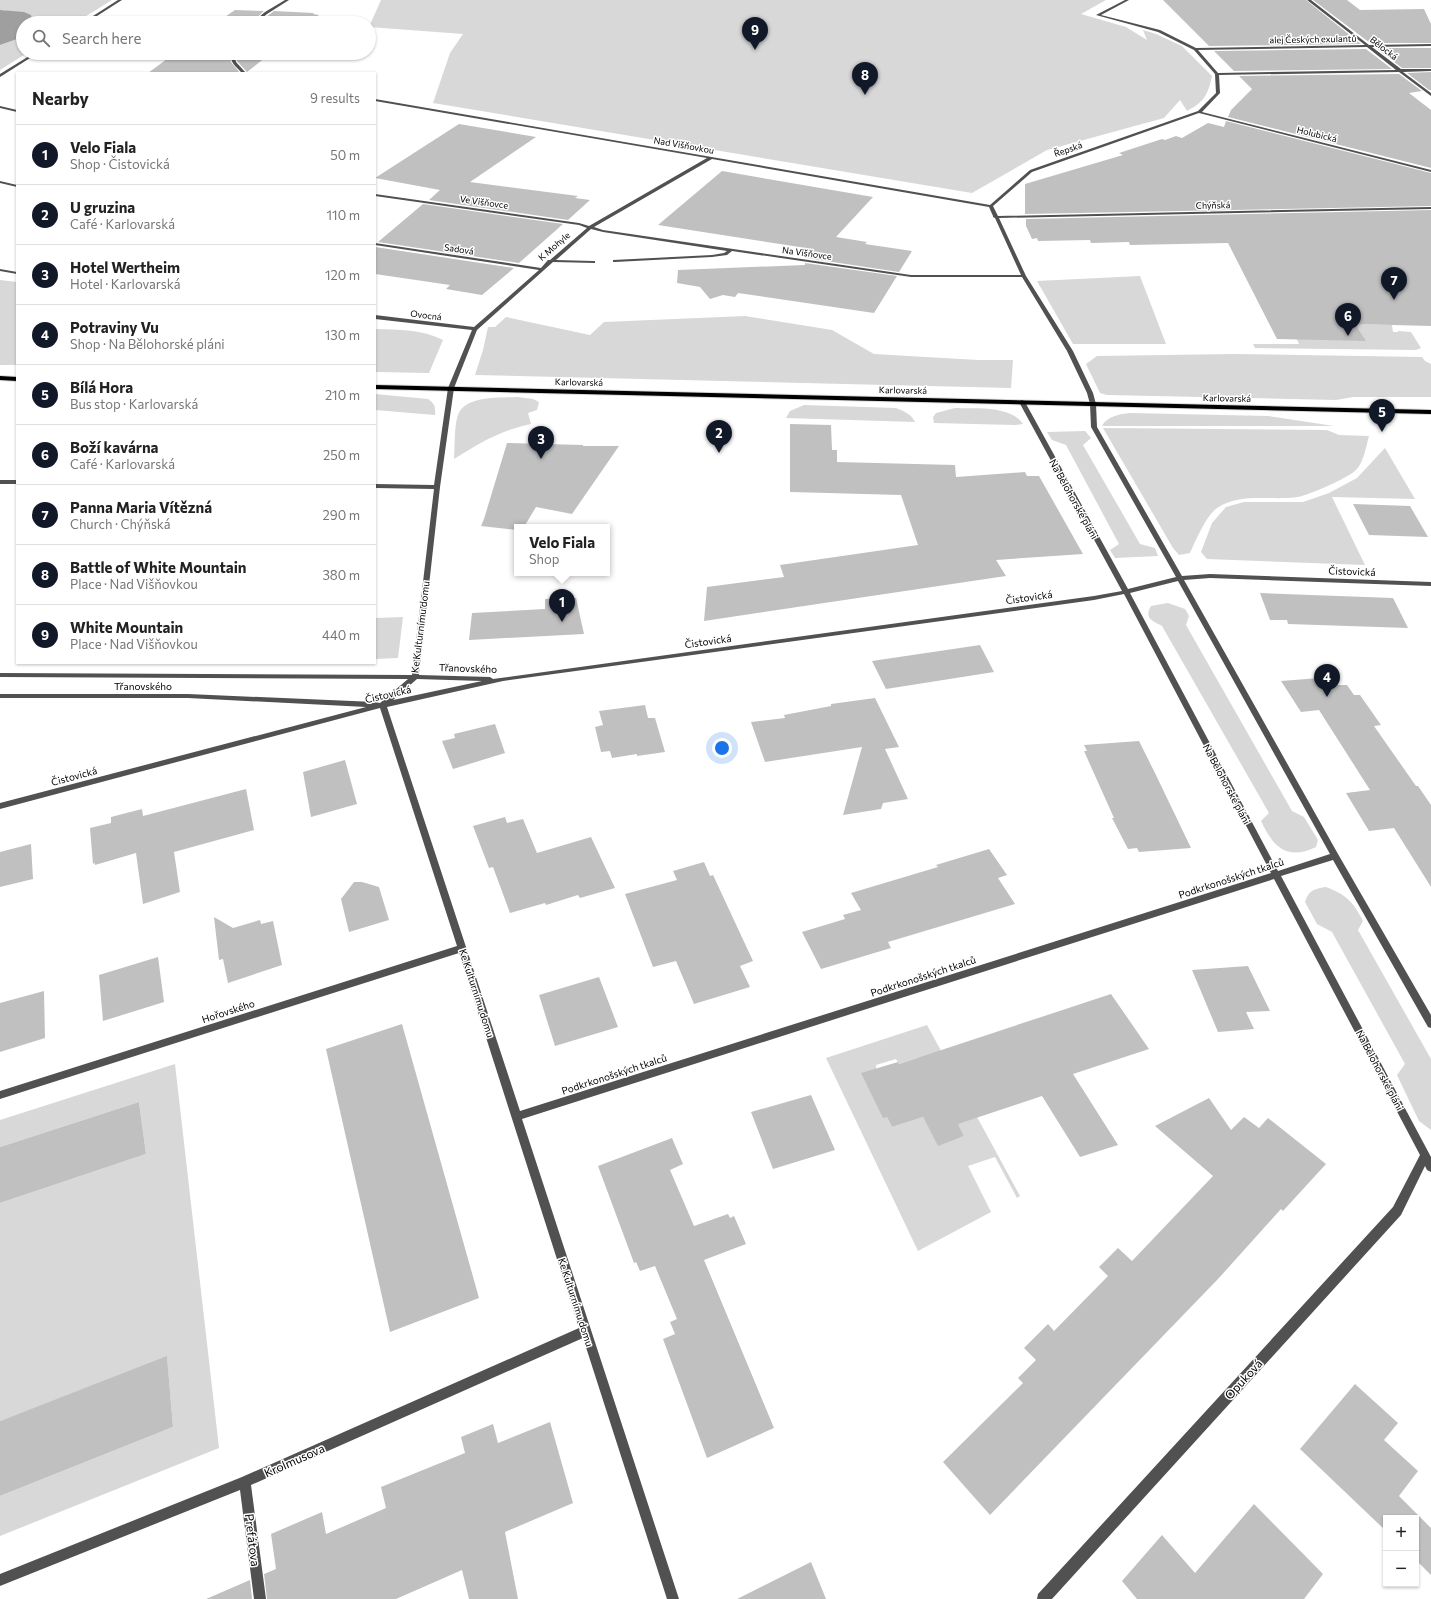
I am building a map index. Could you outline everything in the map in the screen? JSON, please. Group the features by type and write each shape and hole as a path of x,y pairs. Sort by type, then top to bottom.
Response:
{"main road":[{"path":"0,378 16,379"},
{"name":"Karlovarská","path":"376,387 1431,412"}],"street":[{"path":"95,16 120,0"},
{"path":"262,16 287,0"},
{"path":"1127,0 1098,15 1159,31 1195,49 1217,74 1431,70"},
{"name":"Bělocká","path":"1309,0 1431,95"},
{"name":"alej Českých exulantů","path":"1195,49 1431,45"},
{"path":"0,76 25,60"},
{"path":"234,60 243,72"},
{"name":"Řepská","path":"991,206 1031,171 1199,112 1218,93 1217,74"},
{"name":"Nad Višňovkou","path":"376,100 991,206"},
{"path":"0,107 16,111"},
{"name":"Holubická","path":"1199,112 1431,171"},
{"name":"K Mohyle","path":"451,388 475,329 550,261 590,227 711,158"},
{"path":"0,182 16,186"},
{"name":"Ve Višňovce","path":"376,194 579,224 590,227"},
{"path":"991,206 1024,276 1070,351 1090,393 1093,404 1094,427 1431,1024"},
{"name":"Chýňská","path":"995,217 1431,208"},
{"name":"Na Višňovce","path":"590,227 603,231 911,276 1024,276"},
{"name":"Sadová","path":"376,244 541,269"},
{"path":"615,261 712,256 725,254 731,250"},
{"path":"550,261 593,262"},
{"path":"0,270 16,273"},
{"name":"Ovocná","path":"376,318 475,329"},
{"name":"Ke Kulturnímu domu","path":"451,388 437,487 415,677 383,705 673,1599"},
{"name":"Na Bělohorské pláni","path":"1022,402 1126,592 1276,875 1428,1155 1431,1167"},
{"path":"0,482 16,482"},
{"path":"376,486 437,487"},
{"name":"Čistovická","path":"0,806 383,705 503,679 1086,599 1126,592 1180,578 1210,576 1431,584"},
{"name":"Třanovského","path":"0,675 415,677 503,679"},
{"name":"Třanovského","path":"0,696 188,696 383,705"},
{"name":"Podkrkonošských tkalců","path":"517,1116 1335,856"},
{"name":"Hořovského","path":"0,1095 462,948"},
{"name":"Opuková","path":"1043,1599 1397,1211 1428,1155"},
{"name":"Krolmusova","path":"0,1580 245,1482 585,1331"},
{"name":"Prefátova","path":"245,1482 260,1599"}],"shaded area":[{"path":"0,0 112,0 86,16 17,16 4,10 0,10"},
{"path":"381,0 1106,0 1081,14 1126,27 1147,40 1143,30 1156,34 1182,46 1212,76 1207,93 1198,104 1187,111 1180,100 1164,118 1047,150 972,193 433,103 450,53 463,34 376,28 376,16 374,16"},
{"path":"0,10 24,12 31,15 16,16 16,39 0,45"},
{"path":"16,39 16,60 0,70 0,45"},
{"path":"1140,276 1166,344 1073,344 1037,281"},
{"path":"0,280 16,282 16,365 0,365"},
{"path":"745,316 832,330 874,354 978,360 1013,360 1011,388 475,375 488,327 495,327 506,317 590,335 604,322"},
{"path":"1295,322 1392,325 1393,332 1411,332 1421,348 1416,350 1255,348 1253,344 1299,344 1292,329"},
{"path":"376,329 419,332 435,336 443,340 429,373 376,372"},
{"path":"1233,354 1422,357 1425,361 1431,364 1431,397 1353,397 1336,400 1107,395 1100,393 1086,364 1097,356"},
{"path":"376,394 428,399 434,406 435,415 376,410"},
{"path":"518,397 533,399 539,402 537,410 528,413 531,424 509,430 482,442 454,459 456,425 458,415 462,409 468,404 484,399"},
{"path":"804,405 896,408 909,415 915,422 786,418 790,411"},
{"path":"955,408 982,408 1001,411 1017,418 1023,424 934,423 933,417 936,413"},
{"path":"1130,413 1268,416 1334,426 1102,426 1110,418"},
{"path":"1103,428 1327,430 1339,435 1369,436 1361,463 1352,473 1328,486 1298,497 1256,498 1236,500 1226,503 1217,508 1209,517 1190,553 1179,555 1173,548"},
{"path":"1085,431 1091,438 1083,445 1140,544 1155,548 1158,556 1115,558 1110,550 1119,544 1066,445 1052,440 1047,432"},
{"path":"1385,448 1415,499 1332,497 1365,565 1207,559 1201,552 1212,523 1226,507 1244,502 1303,502 1329,493 1357,478"},
{"path":"1168,603 1185,609 1189,616 1186,625 1292,811 1304,817 1318,840 1316,847 1306,851 1289,852 1276,844 1266,830 1261,821 1269,813 1162,626 1150,619 1148,613 1151,606"},
{"path":"403,617 398,658 376,659 376,618"},
{"path":"1326,887 1349,900 1359,914 1363,921 1358,930 1431,1059 1431,1130 1419,1121 1397,1075 1405,1064 1332,932 1317,924 1305,902 1308,895 1312,891 1318,888"},
{"path":"927,1025 1020,1196 1017,1198 995,1157 968,1166 991,1212 918,1251 826,1058","holes":["917,1058 940,1101 945,1100 964,1136 938,1145 923,1117 892,1127 879,1101 876,1065 896,1059 899,1064"]},
{"path":"175,1064 219,1448 0,1536 0,1496 173,1427 167,1357 0,1421 0,1203 146,1154 139,1102 0,1147 0,1120"}],"building":[{"path":"1163,0 1306,0 1361,44 1209,46"},
{"path":"1313,0 1347,0 1360,10 1424,9 1431,24 1431,43 1370,43"},
{"path":"235,10 264,11 259,16 226,16"},
{"path":"274,11 314,13 313,14 319,15 318,16 267,16"},
{"path":"1376,48 1431,48 1431,68 1402,68"},
{"path":"1366,49 1392,69 1234,71 1214,51"},
{"path":"166,60 231,60 239,72 149,72"},
{"path":"237,60 262,60 247,72"},
{"path":"1431,72 1431,90 1407,73"},
{"path":"1399,74 1422,91 1409,93 1431,110 1431,168 1228,117 1231,110 1252,89 1239,76"},
{"path":"1226,121 1431,173 1431,206 1025,214 1025,184 1123,155 1119,153 1162,139 1165,140 1176,136 1182,138 1208,123 1224,127"},
{"path":"459,124 536,137 470,182 578,196 575,198 590,200 568,220 429,200 440,190 376,177"},
{"path":"722,171 873,197 836,237 867,242 865,244 912,251 899,272 806,258 806,248 658,225"},
{"path":"423,204 563,224 519,263 378,242"},
{"path":"1431,210 1431,326 1355,324 1366,341 1277,339 1228,243 1130,245 1129,242 1091,243 1090,240 1038,241 1037,238 1032,239 1026,226 1026,219"},
{"path":"376,247 514,268 482,295 446,289 450,285 376,274"},
{"path":"805,263 897,276 874,313 738,293 735,297 723,295 710,299 700,287 677,283 678,270 805,265"},
{"path":"790,424 831,425 832,450 837,450 837,462 955,465 956,477 1025,472 1027,476 1039,476 1083,554 996,560 1006,576 704,621 707,587 784,577 780,565 918,545 901,495 790,492"},
{"path":"507,443 619,446 572,514 536,507 526,524 514,524 514,530 481,526"},
{"path":"1353,504 1410,506 1428,537 1369,535"},
{"path":"1260,593 1393,598 1408,628 1288,624 1287,620 1270,620"},
{"path":"576,598 584,634 469,640 472,613 545,609 545,599"},
{"path":"980,645 994,672 886,689 872,661"},
{"path":"1332,677 1338,685 1347,685 1354,695 1360,695 1381,725 1374,726 1431,805 1431,887 1394,828 1369,831 1346,793 1370,790 1319,710 1301,712 1281,681"},
{"path":"875,698 899,747 885,749 908,799 883,803 881,809 843,815 862,747 765,762 751,722 785,718 784,715 831,706 831,704"},
{"path":"645,705 648,718 655,718 665,752 612,758 610,751 601,752 595,727 603,725 599,711"},
{"path":"495,724 505,753 453,769 442,741 455,738 454,734"},
{"path":"1139,741 1191,848 1139,852 1137,848 1128,849 1112,818 1114,818 1084,751 1087,751 1084,745"},
{"path":"345,760 357,804 311,817 303,772"},
{"path":"246,789 254,830 174,852 180,892 143,904 136,853 95,865 95,863 93,864 90,828 111,823 111,817 142,809 143,816"},
{"path":"505,817 507,823 523,819 537,853 591,837 615,888 580,898 578,895 546,905 545,903 510,913 493,867 489,868 473,826"},
{"path":"31,844 33,879 0,887 0,852"},
{"path":"989,849 1007,875 998,878 1015,904 888,942 891,948 821,969 802,932 845,919 843,915 861,910 851,893 938,867 936,865"},
{"path":"704,862 710,876 713,875 753,961 740,966 750,987 694,1004 676,961 653,967 625,894 677,880 673,871"},
{"path":"354,882 362,882 379,887 389,920 349,932 341,899"},
{"path":"214,917 233,928 260,920 261,924 273,921 282,965 228,983 223,959 219,960"},
{"path":"158,957 164,1002 103,1021 99,975"},
{"path":"1248,966 1270,1011 1246,1012 1254,1029 1218,1032 1192,970"},
{"path":"599,977 618,1027 555,1046 539,995"},
{"path":"44,991 45,1038 0,1052 0,1003"},
{"path":"1111,994 1149,1049 1073,1074 1118,1145 1080,1157 1042,1096 958,1124 964,1136 938,1146 923,1117 892,1127 887,1117 883,1118 861,1073 898,1062 899,1064"},
{"path":"402,1024 479,1298 390,1332 326,1049"},
{"path":"811,1095 835,1150 773,1169 751,1112"},
{"path":"1209,1098 1231,1130 1244,1117 1259,1128 1268,1118 1326,1164 1283,1211 1281,1209 1218,1279 990,1515 943,1462 1023,1383 1018,1378 1036,1360 1024,1348 1048,1324 1054,1331 1108,1276 1099,1267 1118,1248 1132,1261 1213,1176 1155,1126"},
{"path":"139,1102 146,1154 0,1203 0,1147"},
{"path":"672,1138 683,1164 670,1170 694,1226 728,1214 730,1218 734,1216 746,1244 704,1260 774,1428 707,1458 663,1339 675,1334 670,1322 677,1319 655,1266 640,1271 636,1262 634,1263 598,1166"},
{"path":"167,1356 173,1427 0,1496 0,1421"},
{"path":"1355,1384 1398,1423 1384,1440 1418,1471 1399,1496 1418,1515 1383,1515 1383,1528 1300,1449"},
{"path":"550,1422 573,1503 505,1532 518,1599 469,1599 462,1570 396,1599 267,1599 264,1574 276,1569 271,1534 322,1512 326,1534 386,1508 381,1487 465,1453 461,1437 493,1424 498,1443"},
{"path":"1254,1504 1323,1574 1304,1599 1137,1599 1122,1581 1162,1535 1195,1573"},
{"path":"1419,1516 1431,1528 1431,1575 1419,1563"},
{"path":"811,1562 826,1599 737,1599"},
{"path":"250,1580 252,1599 206,1599"}],"place":[{"name":"White Mountain","path":"755,50"},
{"name":"Battle of White Mountain","path":"865,95"},
{"name":"Panna Maria Vítězná","path":"1394,300"},
{"name":"Boží kavárna","path":"1348,336"},
{"name":"Bílá Hora","path":"1382,432"},
{"name":"U gruzina","path":"719,453"},
{"name":"Hotel Wertheim","path":"541,459"},
{"name":"Velo Fiala","path":"562,622"},
{"name":"Potraviny Vu","path":"1327,697"}]}
